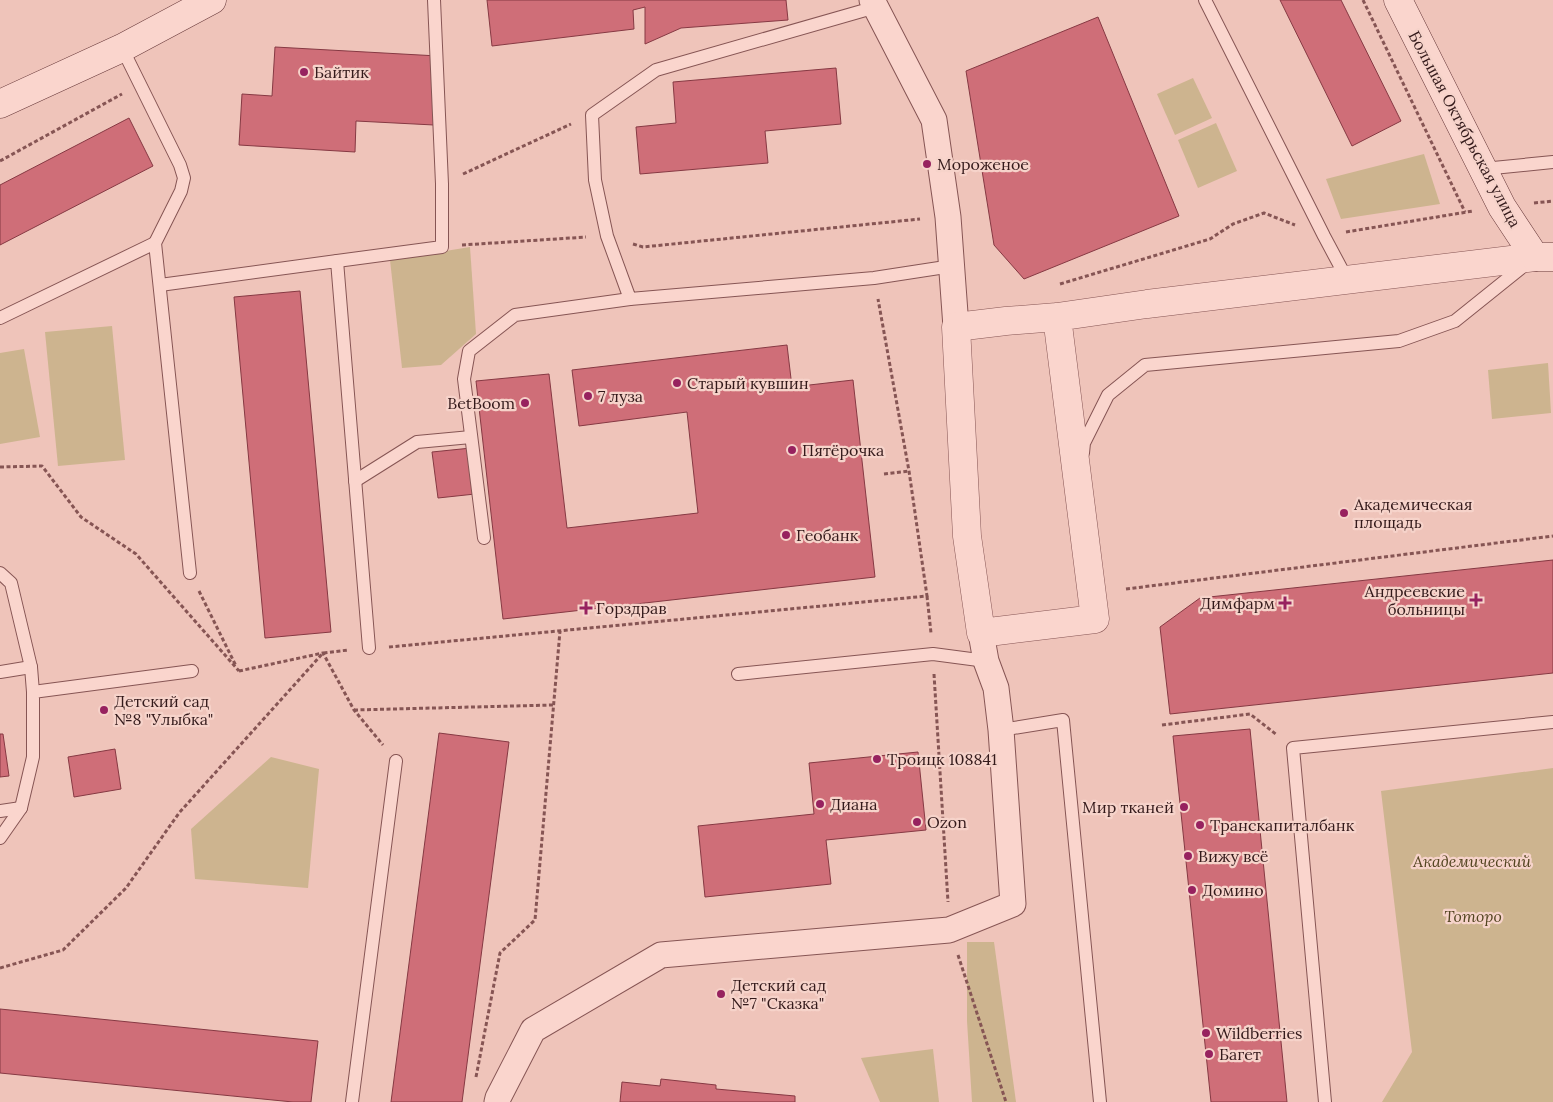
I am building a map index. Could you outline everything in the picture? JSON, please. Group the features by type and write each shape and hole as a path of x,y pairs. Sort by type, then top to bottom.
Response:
{"street":[{"path":"1,100 122,48 212,0"},
{"name":"Большая Октябрьская улица","path":"1398,0 1502,207 1544,257"},
{"path":"497,1102 533,1030 661,955 949,930 1013,904 1001,730 996,688 986,662 967,536 952,266 948,217 934,120 874,3"},
{"path":"956,327 1057,317 1147,304 1544,257"},
{"path":"981,634 1095,619 1057,317"}],"lane":[{"path":"160,285 442,247 442,184 434,0"},
{"path":"1205,0 1348,281"},
{"path":"630,299 607,236 595,180 592,114 656,70 874,3"},
{"path":"122,48 180,165 184,178 181,191 154,243 190,573"},
{"path":"1483,169 1553,162"},
{"path":"0,318 154,243"},
{"path":"1081,501 1084,443 1108,395 1145,366 1399,341 1455,321 1544,257"},
{"path":"337,261 370,648"},
{"path":"484,538 464,379 469,351 514,315 630,299 874,278 952,266"},
{"path":"356,481 417,442 471,438"},
{"path":"0,573 11,583 30,667 33,692 33,757 21,808 0,838"},
{"path":"738,674 933,654 986,662"},
{"path":"0,672 30,667"},
{"path":"33,692 192,671"},
{"path":"1001,730 1063,720 1100,1102"},
{"path":"1325,1102 1293,748 1553,722"},
{"path":"352,1102 396,761"},
{"path":"0,811 21,808"}],"path":[{"path":"1363,0 1465,212"},
{"path":"0,161 140,84"},
{"path":"442,184 592,114"},
{"path":"442,247 607,236 643,247 948,217"},
{"path":"874,278 909,472 927,596 933,654 949,930 1006,1102"},
{"path":"0,467 42,466 81,517 136,554 239,671"},
{"path":"884,474 909,472"},
{"path":"1126,589 1553,536"},
{"path":"190,573 239,671"},
{"path":"239,671 323,653 927,596"},
{"path":"475,1083 500,953 535,920 560,631"},
{"path":"323,653 354,710 396,761"},
{"path":"0,968 63,950 126,888 178,813 323,653"},
{"path":"354,710 553,705"},
{"path":"1162,725 1250,714 1293,748"}],"green space":[{"path":"1193,78 1212,118 1175,135 1157,94"},
{"path":"1216,123 1237,171 1198,188 1178,140"},
{"path":"1424,154 1440,204 1341,219 1326,179"},
{"path":"470,247 476,334 441,365 402,368 390,260"},
{"path":"112,326 125,460 58,466 45,332"},
{"path":"24,349 40,437 0,444 0,353"},
{"path":"1548,363 1551,413 1492,419 1488,370"},
{"path":"271,757 319,769 308,888 195,879 191,829"},
{"name":"Академический","path":"1553,768 1553,1102 1382,1102 1412,1052 1381,791"},
{"path":"967,942 994,942 1016,1102 972,1102 967,1021"},
{"path":"933,1049 939,1102 880,1102 861,1058"}],"building":[{"path":"487,0 786,0 788,20 681,28 645,44 645,7 633,10 634,29 492,46"},
{"path":"1280,0 1341,0 1401,121 1352,146"},
{"path":"1098,17 1179,216 1024,279 994,245 966,71"},
{"path":"275,47 438,56 434,125 356,121 355,152 239,145 242,94 272,96"},
{"path":"836,68 841,124 765,131 768,163 640,174 636,127 676,123 673,82"},
{"path":"129,118 153,166 0,245 0,185"},
{"path":"300,291 331,632 265,638 234,297"},
{"path":"787,345 792,387 853,380 875,577 503,619 476,381 549,374 567,528 698,513 687,412 579,426 572,370"},
{"path":"471,448 475,494 438,498 432,452"},
{"path":"1553,560 1553,673 1170,714 1160,627 1200,598"},
{"path":"1250,729 1287,1102 1211,1102 1173,736"},
{"path":"439,733 509,742 462,1102 391,1102"},
{"path":"0,734 3,734 9,776 0,777"},
{"path":"115,749 121,789 74,797 68,757"},
{"path":"918,752 926,830 826,840 831,884 705,897 698,826 814,814 809,763"},
{"path":"0,1009 318,1041 311,1102 293,1102 0,1073"},
{"path":"661,1079 716,1085 716,1089 795,1096 795,1102 620,1102 622,1082 660,1086"}],"place":[{"name":"Байтик","path":"304,72"},
{"name":"Мороженое","path":"927,164"},
{"name":"Старый кувшин","path":"677,383"},
{"name":"7 луза","path":"588,396"},
{"name":"BetBoom","path":"525,403"},
{"name":"Пятёрочка","path":"792,450"},
{"name":"Академическая площадь","path":"1344,513"},
{"name":"Геобанк","path":"786,535"},
{"name":"Андреевские больницы","path":"1476,600"},
{"name":"Димфарм","path":"1285,603"},
{"name":"Горздрав","path":"586,608"},
{"name":"Детский сад №8 \"Улыбка\"","path":"104,710"},
{"name":"Троицк 108841","path":"877,759"},
{"name":"Диана","path":"820,804"},
{"name":"Мир тканей","path":"1184,807"},
{"name":"Ozon","path":"917,822"},
{"name":"Транскапиталбанк","path":"1200,825"},
{"name":"Вижу всё","path":"1188,856"},
{"name":"Домино","path":"1192,890"},
{"name":"Детский сад №7 \"Сказка\"","path":"721,994"},
{"name":"Wildberries","path":"1206,1033"},
{"name":"Багет","path":"1209,1054"}],"park label":[{"name":"Тоторо","path":"1473,916"}]}
